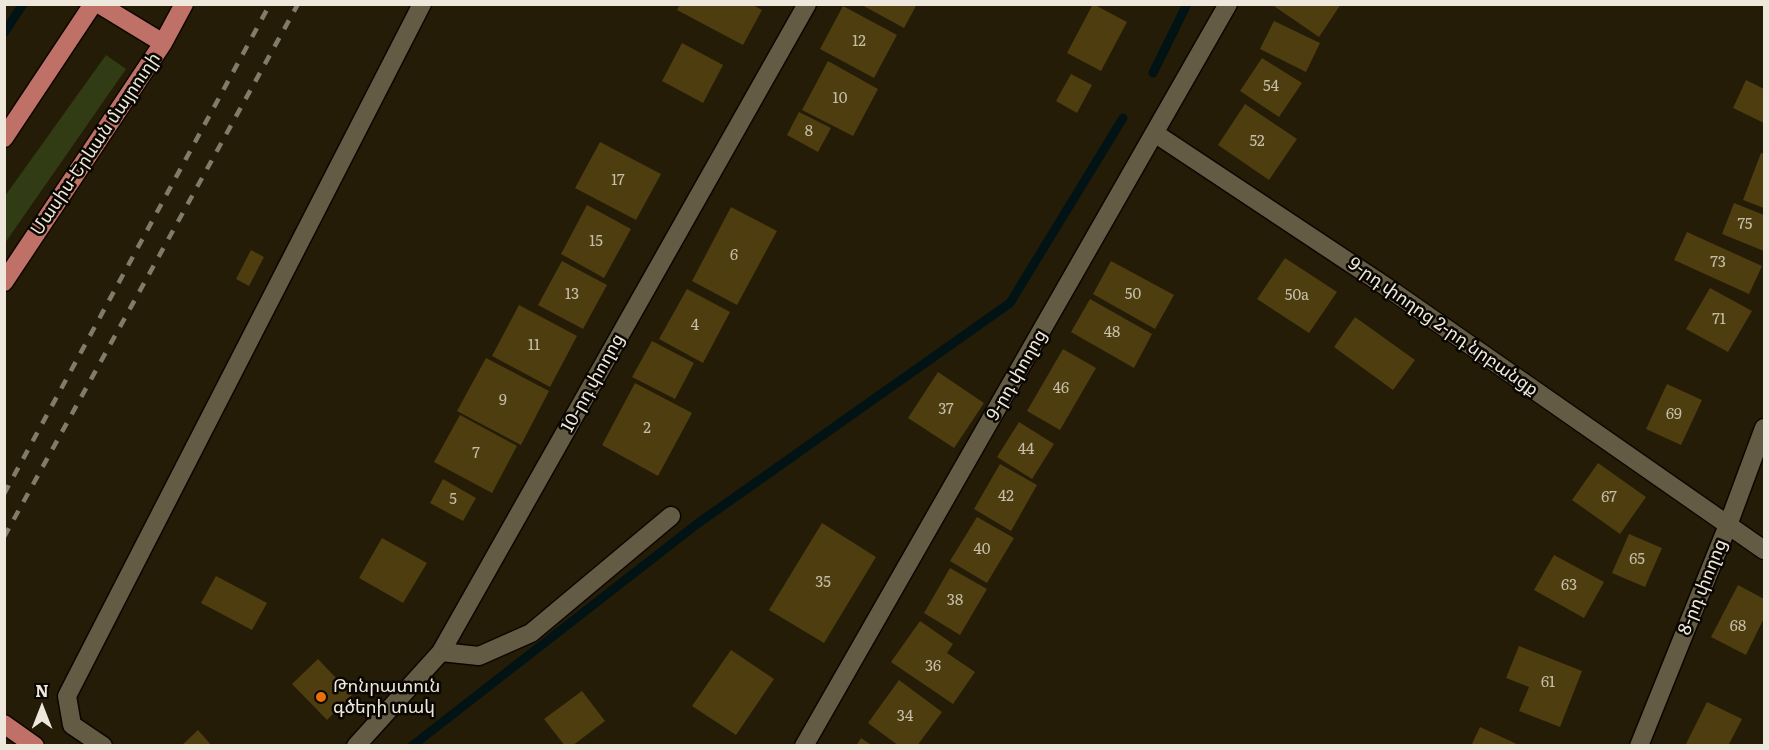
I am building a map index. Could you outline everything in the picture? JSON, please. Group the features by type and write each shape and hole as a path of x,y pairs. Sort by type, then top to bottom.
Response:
{"main road":[{"path":"4,138 93,4"},
{"path":"99,4 163,43"},
{"name":"Մասիս-Երևան մայրուղի","path":"4,282 163,43 184,4"},
{"path":"4,724 35,746"}],"street":[{"path":"103,746 72,725 67,696 422,4"},
{"name":"10-րդ փողոց","path":"356,746 441,652 807,4"},
{"name":"9-րդ փողոց","path":"804,746 1156,134 1228,4"},
{"name":"9-րդ փողոց 2-րդ նրբանցք","path":"1156,134 1388,288 1764,550"},
{"name":"8-րդ փողոց","path":"1639,746 1728,525 1764,428"},
{"path":"441,652 479,656 531,633 671,516"}],"green space":[{"path":"106,55 126,69 5,243 5,196"}],"building":[{"path":"680,4 751,4 762,10 743,45 677,10"},
{"path":"860,4 917,4 904,28"},
{"path":"1093,4 1127,22 1101,71 1067,53"},
{"path":"1271,4 1341,4 1319,37"},
{"path":"843,6 897,35 874,78 820,49"},
{"path":"1274,21 1320,43 1306,72 1260,49"},
{"path":"682,43 723,65 703,103 662,81"},
{"path":"1262,58 1302,83 1279,117 1240,91"},
{"path":"828,61 878,89 853,136 802,110"},
{"path":"1071,74 1092,85 1077,113 1056,101"},
{"path":"1746,80 1764,89 1764,123 1733,108"},
{"path":"1245,104 1297,139 1269,180 1218,145"},
{"path":"799,112 831,128 818,152 787,135"},
{"path":"600,142 661,174 636,220 575,188"},
{"path":"1761,153 1764,154 1764,208 1743,200"},
{"path":"1734,203 1764,215 1764,251 1722,234"},
{"path":"587,205 631,229 604,278 561,254"},
{"path":"731,207 777,231 737,305 692,281"},
{"path":"1687,232 1762,266 1749,294 1674,260"},
{"path":"251,250 264,257 249,286 236,279"},
{"path":"1285,258 1337,292 1309,333 1257,299"},
{"path":"562,261 607,285 583,329 538,305"},
{"path":"1111,261 1174,295 1155,329 1093,294"},
{"path":"1710,288 1752,311 1728,352 1686,329"},
{"path":"687,289 730,312 703,363 659,339"},
{"path":"1090,299 1152,334 1134,368 1071,332"},
{"path":"519,305 577,336 550,387 492,356"},
{"path":"1355,317 1415,360 1393,390 1334,347"},
{"path":"652,341 694,363 675,399 632,377"},
{"path":"1063,349 1096,368 1060,430 1027,411"},
{"path":"486,358 549,391 521,445 457,411"},
{"path":"938,372 984,403 954,448 908,418"},
{"path":"635,383 692,413 658,476 602,445"},
{"path":"1667,384 1702,400 1681,445 1646,429"},
{"path":"460,415 517,446 492,493 434,462"},
{"path":"1019,422 1054,444 1032,479 997,457"},
{"path":"1598,463 1646,497 1620,534 1572,500"},
{"path":"1000,464 1037,485 1011,531 974,509"},
{"path":"443,479 476,498 463,521 430,503"},
{"path":"977,517 1014,538 987,583 950,561"},
{"path":"822,523 876,557 824,643 769,610"},
{"path":"1629,534 1662,548 1645,587 1612,573"},
{"path":"382,538 427,563 403,603 359,578"},
{"path":"1554,555 1604,582 1584,618 1534,590"},
{"path":"950,568 987,589 960,635 924,613"},
{"path":"216,576 267,603 252,630 201,603"},
{"path":"1738,585 1764,599 1764,618 1746,655 1711,637"},
{"path":"920,621 953,644 947,653 975,672 953,704 891,662"},
{"path":"1519,646 1582,671 1560,727 1519,711 1529,687 1506,678"},
{"path":"731,650 774,679 736,735 692,706"},
{"path":"318,659 352,695 327,720 292,684"},
{"path":"899,680 942,712 917,746 899,746 868,723"},
{"path":"582,691 605,721 572,746 565,746 544,719"},
{"path":"1707,702 1742,719 1728,746 1685,746"},
{"path":"1480,727 1521,746 1471,746"},
{"path":"198,730 212,746 181,746"},
{"path":"861,738 873,746 856,746"}],"waterway":[{"path":"4,33 23,4"},
{"path":"1153,73 1187,4"},
{"path":"412,746 697,524 1010,303 1123,118"}],"railway":[{"path":"4,494 270,4"},
{"path":"4,537 298,4"}],"place":[{"name":"Թոնրատուն գծերի տակ","path":"321,697"}]}
